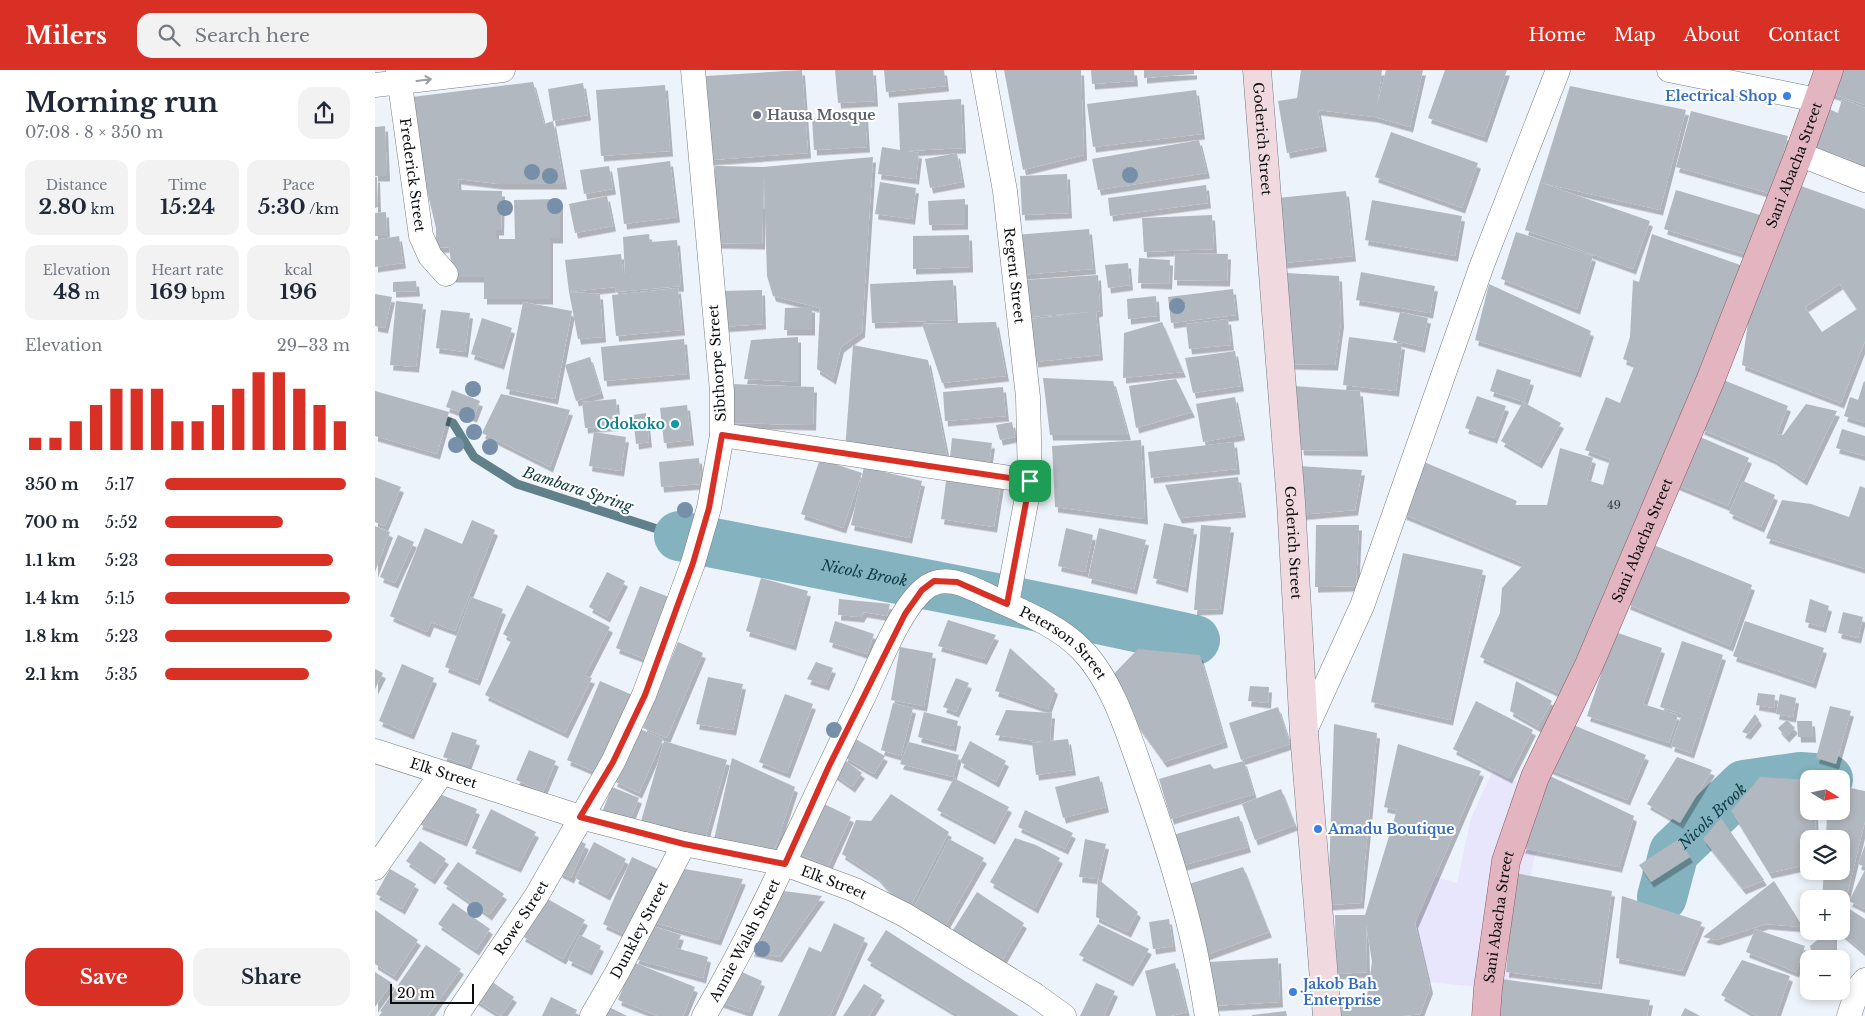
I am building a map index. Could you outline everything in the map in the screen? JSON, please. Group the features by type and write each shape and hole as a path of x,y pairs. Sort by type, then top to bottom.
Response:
{"main road":[{"name":"Goderich Street","path":"1257,70 1291,502 1304,733 1327,1016"},
{"name":"Sani Abacha Street","path":"1486,1016 1488,988 1506,861 1535,777 1601,637 1710,381 1799,154 1829,70"}],"street":[{"path":"375,85 398,77 503,70"},
{"name":"Sibthorpe Street","path":"693,70 722,391 722,435 1030,481"},
{"name":"Regent Street","path":"983,70 1005,191 1028,397 1030,481 1008,599"},
{"path":"1304,733 1362,606 1482,265 1558,70"},
{"path":"1669,70 1817,100"},
{"name":"Frederick Street","path":"398,77 421,236 430,256 446,274"},
{"path":"1799,154 1865,180"},
{"name":"Rowe Street","path":"456,1016 537,895 613,762 651,678 693,563 709,508 722,435"},
{"name":"Peterson Street","path":"785,864 829,766 905,614 922,590 934,581 957,582 1008,599 1059,632 1081,649 1100,672 1128,734 1158,818 1191,933 1207,1016"},
{"name":"Elk Street","path":"375,751 580,817 684,844 785,864 855,890 905,915 1035,995 1065,1016"},
{"path":"375,868 442,772"},
{"name":"Dunkley Street","path":"592,1016 618,971 684,844"},
{"name":"Annie Walsh Street","path":"704,1016 734,965 785,864"},
{"path":"1849,1016 1858,988 1865,980"}],"shaded area":[{"path":"1493,770 1557,802 1534,859 1509,990 1377,977 1391,865 1457,883 1471,818"}],"building":[{"name":"Hausa Mosque","path":"802,70 808,153 711,160 706,76"},
{"path":"835,70 873,70 875,101 838,103"},
{"path":"884,70 944,70 946,86 886,92"},
{"path":"1004,70 1081,70 1084,155 1023,170"},
{"path":"1091,70 1134,70 1135,81 1092,84"},
{"path":"1144,70 1194,70 1194,74 1144,78"},
{"path":"1301,70 1382,70 1377,106 1386,70 1423,70 1410,127 1375,117 1318,110 1324,146 1287,153 1278,101 1297,98"},
{"path":"1445,70 1507,70 1484,137 1428,118"},
{"path":"1838,70 1865,70 1865,105 1830,93"},
{"path":"533,82 544,124 553,121 564,184 499,184 458,179 459,190 502,191 501,230 496,230 496,239 515,239 514,200 560,199 560,238 550,238 550,299 484,299 484,277 453,277 449,247 436,248 436,228 423,174 412,97"},
{"path":"583,83 588,115 553,121 548,89"},
{"path":"665,85 670,151 601,156 596,90"},
{"path":"1570,86 1686,110 1660,210 1542,183 1650,221 1633,269 1525,230"},
{"path":"1196,90 1202,134 1093,147 1087,104"},
{"path":"961,99 963,148 907,151 919,153 916,179 878,174 882,147 900,150 898,103"},
{"path":"1842,99 1865,108 1865,164 1810,147 1825,107 1838,113"},
{"path":"1691,111 1788,136 1772,194 1676,167"},
{"path":"865,114 867,147 814,150 812,118"},
{"path":"385,126 387,176 375,176 375,127"},
{"path":"1391,132 1478,163 1462,208 1375,177"},
{"path":"1199,140 1207,173 1098,190 1092,159"},
{"path":"957,153 962,182 930,188 925,159"},
{"path":"873,157 862,332 841,347 833,379 817,369 820,308 773,296 767,276 764,176 762,244 713,243 715,166 763,167"},
{"path":"670,161 677,217 624,224 617,168"},
{"path":"609,166 613,189 584,194 580,170"},
{"path":"1067,174 1069,213 1022,215 1020,176"},
{"path":"375,177 377,177 378,207 375,208"},
{"path":"880,182 916,188 912,219 875,214"},
{"path":"1206,185 1208,203 1110,216 1108,198"},
{"path":"1801,186 1865,209 1865,341 1841,403 1742,365 1753,287 1772,260","holes":["1840,284 1857,309 1822,332 1805,307"]},
{"path":"1676,190 1760,215 1748,255 1664,229"},
{"path":"1346,191 1353,256 1284,263 1278,198"},
{"path":"607,196 613,226 575,233 569,204"},
{"path":"965,199 965,224 929,225 928,201"},
{"path":"1372,200 1462,216 1455,256 1365,240"},
{"path":"386,212 387,236 375,236 375,213"},
{"path":"1212,215 1214,249 1144,252 1142,218"},
{"path":"1089,229 1093,269 1018,275 1015,235"},
{"path":"1516,232 1593,256 1577,309 1501,279"},
{"path":"649,234 650,242 677,240 681,286 616,292 615,287 569,292 565,260 621,254 623,273 625,273 623,237"},
{"path":"1652,234 1746,267 1563,695 1480,657 1500,613 1502,588 1524,564 1403,514 1424,462 1517,501 1515,505 1547,505 1560,448 1593,458 1587,480 1603,485 1610,459 1585,450 1606,397 1620,403 1635,364 1623,359 1630,337 1633,280 1639,282"},
{"path":"969,235 970,267 913,269 913,236"},
{"path":"399,236 403,263 375,267 375,240"},
{"path":"1175,253 1228,254 1227,281 1174,280"},
{"path":"1139,258 1170,260 1169,284 1138,283"},
{"path":"1128,263 1130,285 1108,288 1105,265"},
{"path":"1361,272 1435,286 1430,313 1356,300"},
{"path":"1287,273 1339,276 1341,322 1335,365 1283,364 1287,318"},
{"path":"1098,275 1100,311 1096,312 1100,355 1035,362 1031,319 1090,312 1027,317 1025,280"},
{"path":"953,280 955,320 872,323 870,284"},
{"path":"416,281 417,291 393,292 393,282"},
{"path":"1489,284 1591,331 1578,372 1475,340"},
{"path":"678,288 682,330 616,336 612,295"},
{"path":"1233,289 1236,315 1171,323 1168,297"},
{"path":"762,290 763,324 722,327 721,291"},
{"path":"569,292 600,294 603,337 578,339"},
{"path":"375,294 392,297 385,328 375,326"},
{"path":"1156,296 1157,316 1128,319 1127,299"},
{"path":"396,301 423,304 416,367 390,365"},
{"path":"523,302 572,311 555,399 506,389"},
{"path":"812,307 812,330 784,330 785,308"},
{"path":"441,310 470,313 465,352 436,348"},
{"path":"1400,312 1428,318 1422,347 1393,340"},
{"path":"482,318 512,328 501,364 471,354"},
{"path":"1228,319 1231,345 1189,349 1186,324"},
{"path":"996,322 1006,376 942,383 922,324"},
{"path":"1162,322 1183,372 1123,378 1124,333"},
{"path":"798,337 798,382 744,379 751,340"},
{"path":"1349,337 1402,344 1396,391 1343,385"},
{"path":"684,339 687,374 604,381 601,347"},
{"path":"853,345 928,360 948,460 845,450"},
{"path":"1235,351 1241,386 1193,393 1185,358"},
{"path":"590,357 601,393 576,401 565,365"},
{"path":"1497,369 1531,380 1524,402 1490,391"},
{"path":"1043,378 1113,381 1128,435 1050,435"},
{"path":"1176,379 1192,412 1136,428 1129,386"},
{"path":"1721,379 1788,406 1777,434 1783,435 1806,404 1837,411 1804,480 1773,459 1701,429"},
{"path":"1864,381 1865,423 1844,416 1850,397 1858,400"},
{"path":"731,384 814,387 813,425 730,423"},
{"path":"1294,386 1360,391 1365,451 1301,450"},
{"path":"1003,387 1006,416 945,421 943,392"},
{"path":"452,390 480,401 474,417 446,407"},
{"path":"375,391 449,412 437,454 375,436"},
{"path":"501,394 570,410 550,467 482,433"},
{"path":"1477,396 1506,406 1494,438 1465,428"},
{"path":"1235,397 1242,435 1203,442 1196,404"},
{"path":"616,399 618,425 585,428 582,402"},
{"path":"1523,402 1561,423 1539,463 1501,441"},
{"name":"Odokoko","path":"687,405 691,440 664,443 660,408"},
{"path":"646,413 649,442 636,444 633,415"},
{"path":"1012,422 1015,437 1000,440 996,425"},
{"path":"1842,429 1865,436 1865,456 1836,448"},
{"path":"594,432 626,437 621,471 589,466"},
{"path":"1691,433 1749,458 1728,506 1670,482"},
{"path":"952,438 992,443 988,471 949,467"},
{"path":"1141,440 1145,519 1055,507 1052,446"},
{"path":"1234,442 1237,469 1151,478 1148,452"},
{"path":"699,458 701,484 661,487 659,462"},
{"path":"820,459 862,473 843,528 801,514"},
{"path":"1298,466 1362,470 1355,510 1297,515"},
{"path":"864,467 922,481 909,538 851,525"},
{"path":"947,474 1001,483 994,527 941,519"},
{"path":"375,477 401,487 385,526 375,522"},
{"path":"1238,477 1243,512 1179,518 1165,485"},
{"path":"1743,481 1775,495 1761,527 1729,513"},
{"path":"1860,486 1865,488 1865,569 1766,538 1782,500 1811,504 1849,517"},
{"path":"472,520 495,530 455,631 431,622 427,632 390,616 425,528 462,544"},
{"path":"1164,523 1194,529 1185,587 1153,578"},
{"path":"1201,525 1231,527 1220,609 1194,610"},
{"path":"1316,525 1359,525 1356,586 1315,587"},
{"path":"375,526 390,532 375,572"},
{"path":"1066,528 1093,535 1085,572 1058,566"},
{"path":"1099,528 1146,540 1134,589 1088,578"},
{"path":"398,535 414,542 395,583 380,577"},
{"path":"1651,544 1752,585 1730,646 1627,604"},
{"path":"1403,553 1483,570 1450,720 1371,702"},
{"path":"607,572 625,581 607,617 589,607"},
{"path":"761,578 808,591 793,645 746,631"},
{"path":"527,585 610,627 585,676 592,678 565,733 485,695 512,639 503,634"},
{"path":"640,586 677,600 653,662 616,648"},
{"path":"471,597 503,609 477,680 445,667"},
{"path":"839,599 890,604 887,616 864,612 861,617 838,615"},
{"path":"1810,599 1829,606 1823,627 1805,622"},
{"path":"1843,612 1863,617 1858,638 1838,633"},
{"path":"948,620 996,635 984,659 938,646"},
{"path":"835,621 874,634 867,654 829,642"},
{"path":"1745,621 1824,648 1813,683 1733,656"},
{"path":"1615,632 1662,648 1643,704 1678,715 1669,743 1587,716"},
{"path":"1682,641 1723,655 1691,753 1671,746 1682,714 1660,707"},
{"path":"678,642 703,653 667,738 643,728"},
{"path":"900,647 933,653 924,706 891,700"},
{"path":"1010,648 1055,689 1048,709 995,691"},
{"path":"1138,649 1200,655 1225,742 1164,762 1106,682"},
{"path":"816,662 833,668 826,685 807,679"},
{"path":"402,664 434,678 411,734 379,721"},
{"path":"375,669 383,673 375,689"},
{"path":"708,677 743,684 733,730 696,724"},
{"path":"956,678 969,683 956,712 943,707"},
{"path":"600,681 637,697 603,775 567,760"},
{"path":"1516,681 1552,701 1538,727 1510,711"},
{"path":"1250,686 1269,687 1268,703 1248,701"},
{"path":"1758,693 1775,695 1774,708 1756,705"},
{"path":"785,694 813,704 787,773 759,762"},
{"path":"1780,694 1796,698 1793,717 1776,714"},
{"path":"1476,701 1533,730 1509,778 1453,749"},
{"path":"893,703 913,708 901,756 881,750"},
{"path":"1830,706 1851,711 1836,764 1816,758"},
{"path":"1278,707 1290,744 1241,760 1229,723"},
{"path":"1006,710 1052,713 1050,741 1068,739 1073,770 1036,775 1032,743 1043,742 995,735"},
{"path":"924,712 958,721 953,746 918,737"},
{"path":"1755,714 1759,720 1748,734 1742,732"},
{"path":"1787,720 1795,728 1786,737 1778,728"},
{"path":"1797,721 1812,721 1813,737 1798,737"},
{"path":"1566,722 1646,755 1627,800 1548,768"},
{"path":"1334,724 1377,733 1361,903 1328,905"},
{"path":"638,728 663,739 639,793 614,781"},
{"path":"452,732 477,740 468,765 443,757"},
{"path":"854,738 885,756 874,774 844,757"},
{"path":"664,741 727,760 704,843 640,825"},
{"path":"970,741 1006,761 996,782 960,762"},
{"path":"909,742 959,755 953,777 900,764"},
{"path":"1398,744 1481,771 1415,923 1430,988 1420,1014 1403,1016 1331,1016 1331,997 1367,996 1372,962 1366,924 1367,972 1336,974 1335,915 1365,915 1397,810 1384,807"},
{"path":"529,750 556,761 543,792 516,780"},
{"path":"1677,757 1712,770 1680,823 1647,804"},
{"path":"732,758 795,787 772,858 713,844"},
{"path":"842,758 862,773 852,787 832,773"},
{"path":"1244,761 1254,794 1171,819 1159,779 1210,764 1214,769"},
{"path":"1099,776 1106,807 1063,818 1055,787"},
{"path":"1550,776 1634,816 1619,867 1522,848"},
{"path":"1760,777 1800,779 1800,820 1815,820 1816,830 1800,830 1800,866 1769,873 1731,811"},
{"path":"954,778 1009,807 992,839 937,810"},
{"path":"612,787 639,798 628,825 601,815"},
{"path":"1850,788 1865,791 1865,821 1848,890 1823,890 1823,880 1850,880 1850,830 1826,830 1827,820 1850,820"},
{"path":"1281,789 1295,825 1255,840 1242,804"},
{"path":"432,791 477,809 464,841 419,824"},
{"path":"891,794 949,832 908,911 876,876 842,854 856,820 871,821"},
{"path":"820,802 851,817 828,867 796,852"},
{"path":"491,809 536,832 518,867 472,848"},
{"path":"1025,810 1073,833 1065,849 1018,827"},
{"path":"1239,816 1248,847 1181,866 1173,835"},
{"path":"1721,818 1764,880 1743,889 1703,839"},
{"path":"574,838 586,844 571,878 559,872"},
{"path":"1015,838 1036,845 1060,858 1035,908 990,882"},
{"path":"949,839 984,858 944,928 911,913"},
{"path":"1085,839 1106,844 1098,879 1079,877"},
{"path":"1679,839 1690,857 1651,882 1639,865"},
{"path":"420,841 446,859 432,879 406,861"},
{"path":"594,842 626,859 607,895 575,878"},
{"path":"1865,845 1865,867 1858,864"},
{"path":"632,857 658,869 629,936 603,924"},
{"path":"458,862 504,894 489,915 443,883"},
{"path":"673,867 743,879 718,940 648,921"},
{"path":"1243,867 1269,932 1206,955 1189,884"},
{"path":"390,869 416,884 402,909 376,894"},
{"path":"1865,870 1865,909 1850,902"},
{"path":"1515,873 1612,891 1599,984 1506,972"},
{"path":"1098,879 1138,912 1128,932 1096,917"},
{"path":"1774,881 1800,922 1800,927 1766,924 1716,940 1703,937"},
{"path":"783,891 822,896 779,957 751,951"},
{"path":"977,892 1024,923 1002,961 953,930"},
{"path":"1622,896 1702,922 1682,971 1616,958"},
{"path":"544,897 585,920 563,959 522,936"},
{"path":"453,903 490,929 476,950 438,924"},
{"path":"1850,909 1865,919 1865,953 1850,940"},
{"path":"375,910 418,940 394,976 375,964"},
{"path":"1169,919 1173,946 1153,949 1149,922"},
{"path":"834,923 865,938 830,1016 778,1016 809,947 821,952"},
{"path":"1098,924 1149,949 1130,981 1079,955"},
{"path":"650,925 681,935 676,948 708,957 703,978 635,959 643,939 652,941 646,939"},
{"path":"1755,929 1805,946 1804,950 1800,950 1800,960 1796,972 1746,952"},
{"path":"886,930 1019,1016 960,1016 867,960"},
{"path":"580,935 601,946 589,970 568,960"},
{"path":"1817,940 1834,940 1834,950 1811,950 1810,946"},
{"path":"426,945 461,969 428,1016 379,1016 382,1012 380,1011"},
{"path":"1278,958 1280,1002 1211,1006 1208,962"},
{"path":"1742,960 1790,976 1776,1016 1757,1016 1721,995"},
{"path":"633,962 695,987 683,1016 658,1016 618,1000"},
{"path":"1175,963 1187,1012 1170,1016 1156,1016 1145,971"},
{"path":"733,968 762,981 749,1012 717,1001"},
{"path":"375,972 392,983 375,1007"},
{"path":"485,977 514,997 501,1016 471,997"},
{"path":"1495,978 1650,1000 1647,1016 1495,1016"},
{"path":"1096,983 1115,991 1104,1016 1080,1016"},
{"path":"864,984 882,995 869,1016 843,1016"},
{"path":"551,997 577,1010 574,1016 542,1016"},
{"path":"605,1005 627,1016 599,1016"},
{"path":"1685,1008 1700,1016 1681,1016"},
{"path":"1286,1011 1287,1016 1252,1016 1252,1015"}],"waterway":[{"name":"Bambara Spring","path":"436,418 453,423 474,457 517,484 679,536"},
{"name":"Nicols Brook","path":"679,536 1002,599 1195,640"},
{"name":"Nicols Brook","path":"1662,897 1674,852 1744,785 1800,777"}],"place":[{"name":"Electrical Shop","path":"1787,96"},
{"name":"Hausa Mosque","path":"757,115"},
{"name":"Odokoko","path":"675,424"},
{"name":"Amadu Boutique","path":"1318,829"},
{"name":"Jakob Bah Enterprise","path":"1293,992"}],"route":[{"path":"722,435 1030,481 1007,604 957,582 934,581 922,590 905,614 829,766 785,864 684,844 580,817 613,762 645,695 693,563 709,508 722,435"}]}
